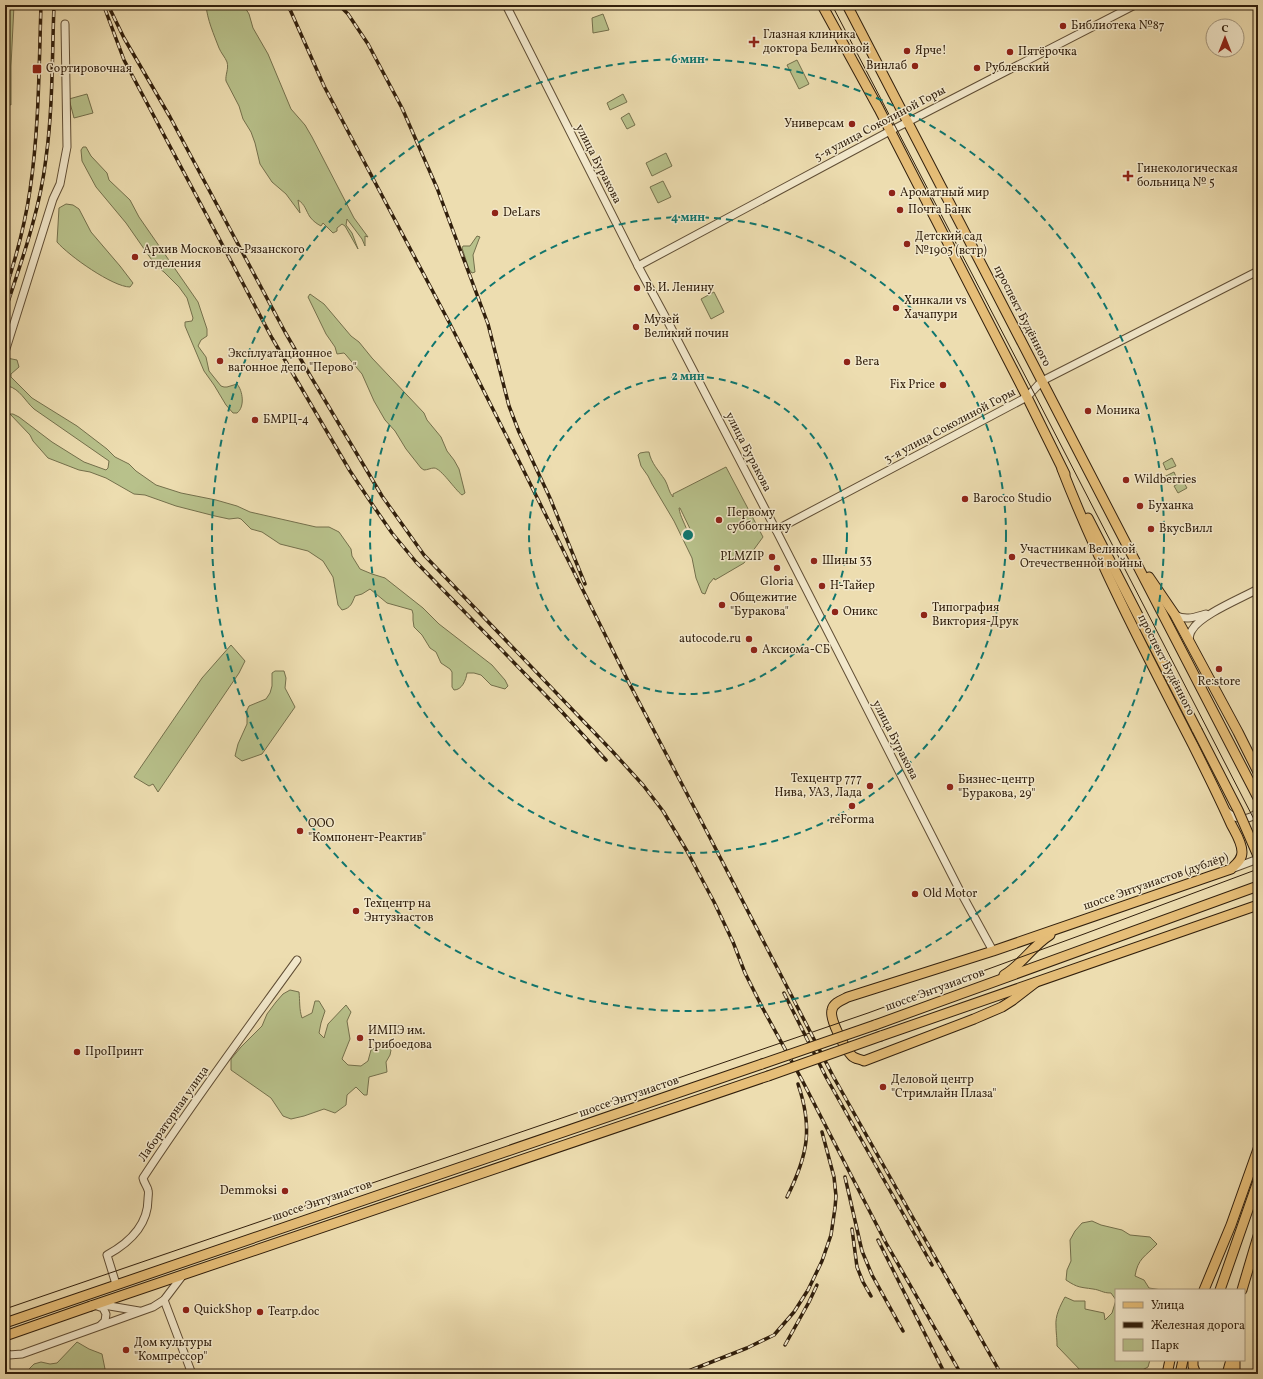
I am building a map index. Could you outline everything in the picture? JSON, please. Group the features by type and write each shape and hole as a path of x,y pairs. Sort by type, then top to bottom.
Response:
{"main road":[{"name":"проспект Будённого","path":"822,5 890,131 1027,397 1062,469 1238,810 1258,856"},
{"name":"проспект Будённого","path":"847,5 1132,553 1161,601 1258,798"},
{"name":"проспект Будённого","path":"1062,469 1082,520 1113,588 1240,842 1242,851 1241,858 1231,869"},
{"name":"проспект Будённого","path":"1161,601 1175,615 1258,772"},
{"name":"шоссе Энтузиастов (дублёр)","path":"1061,927 1231,869"},
{"name":"шоссе Энтузиастов","path":"5,1323 874,1025 1258,886"},
{"name":"шоссе Энтузиастов","path":"5,1336 768,1076 1256,906"},
{"path":"1034,983 1002,1007 864,1061 851,1055 834,1026 831,1016 832,1008 837,1002 848,997 993,951 1061,927"},
{"path":"989,983 1009,972 1040,941 1061,927"},
{"path":"1204,1289 1258,1149"},
{"path":"1230,1225 1258,1174"},
{"path":"1220,1289 1258,1182"},
{"path":"1242,1289 1258,1236"},
{"path":"1200,1289 1213,1268"},
{"path":"1167,1374 1170,1361"},
{"path":"1180,1374 1183,1361"},
{"path":"1193,1361 1196,1374"},
{"path":"1226,1374 1231,1361"},
{"path":"1235,1361 1235,1374"}],"street":[{"name":"улица Буракова","path":"506,5 638,266 776,530 955,881 993,951"},
{"name":"5-я улица Соколиной Горы","path":"638,266 907,122 1135,5"},
{"path":"5,352 53,198 62,177 67,147 65,24"},
{"name":"3-я улица Соколиной Горы","path":"776,530 1027,397 1042,381 1258,271"},
{"path":"1189,642 1191,631 1195,626 1214,612 1258,589"},
{"path":"1175,615 1180,618 1191,618 1214,612"},
{"path":"1224,809 1233,817 1242,819 1253,817 1258,812"},
{"name":"шоссе Энтузиастов (дублёр)","path":"1231,869 1258,859"},
{"name":"Лабораторная улица","path":"116,1284 107,1255 118,1249 132,1238 145,1220 148,1206 148,1190 143,1178 205,1087 298,960"},
{"path":"5,1351 9,1355 22,1354 153,1307 164,1300 183,1275"},
{"path":"164,1300 192,1374"},
{"path":"94,1306 140,1311"},
{"path":"94,1306 100,1306 106,1314 105,1321 99,1326"}],"green space":[{"path":"5,5 14,5 11,105 5,103"},
{"path":"206,5 228,5 232,10 233,5 244,6 249,14 253,28 268,54 291,109 305,125 354,218 368,237 365,236 365,246 362,239 347,219 346,225 352,233 358,249 345,226 342,224 337,228 337,231 333,233 323,223 321,226 314,221 298,200 300,213 286,194 272,182 260,164 251,132 243,119 239,106 226,81 228,67 227,62 220,50 213,32"},
{"path":"603,14 609,30 593,33 592,18"},
{"path":"797,60 809,84 799,89 787,65"},
{"path":"87,94 93,113 74,118 69,99"},
{"path":"623,94 627,102 610,110 607,103"},
{"path":"629,113 635,125 627,129 621,118"},
{"path":"83,147 86,147 91,156 107,173 109,180 130,200 139,217 198,302 207,329 207,336 201,340 198,346 206,357 209,371 221,386 227,387 237,384 239,387 242,395 242,403 240,410 237,413 233,413 226,405 204,371 185,326 185,322 192,321 193,318 187,298 179,287 156,266 126,223 96,187 82,161 81,150"},
{"path":"666,153 672,166 652,176 646,163"},
{"path":"663,181 671,197 658,203 650,187"},
{"path":"66,204 73,205 79,209 91,232 133,283 130,287 122,286 113,282 92,270 71,255 57,242 59,208"},
{"path":"477,236 480,237 473,255 475,272 472,273 469,269 462,248 463,246 470,246"},
{"path":"714,292 724,312 711,319 701,299"},
{"path":"310,294 324,304 351,336 359,342 372,358 424,413 427,420 441,437 447,451 459,469 465,493 462,495 437,469 433,468 424,470 421,468 406,449 395,431 385,420 374,401 362,374 344,353 337,354 335,347 326,334 308,297"},
{"path":"5,359 17,360 19,367 11,374 11,377 32,398 77,426 115,457 129,464 136,471 156,485 181,493 237,506 250,512 316,527 329,527 339,532 351,549 352,556 360,569 385,578 423,608 439,624 492,665 505,680 508,686 505,689 491,685 481,675 467,673 465,681 457,690 454,690 452,687 452,672 441,663 436,652 430,648 422,635 414,627 412,610 387,603 370,589 355,596 349,607 342,610 338,605 333,577 323,561 308,551 280,544 262,532 251,529 241,519 229,519 215,516 176,506 145,495 134,494 106,478 90,472 79,470 48,458 33,441 30,435 10,414 19,417 52,442 84,462 106,470 108,468 109,461 34,409 16,390 8,386 8,392 5,398"},
{"path":"649,452 653,463 665,480 673,497 673,494 726,467 763,537 744,563 715,580 714,578 709,584 705,594 702,593 696,578 692,558 674,521 641,466 638,455 640,453","holes":["680,508 694,537 688,534"]},
{"path":"1172,458 1176,466 1166,470 1163,463"},
{"path":"1174,472 1177,479 1168,484 1164,477"},
{"path":"1183,481 1187,488 1178,493 1174,486"},
{"path":"231,645 245,661 239,673 158,792 153,784 149,786 134,777 202,678"},
{"path":"275,671 284,671 286,678 285,688 295,707 262,754 242,761 235,756 238,744 247,724 247,710 249,706 266,699 272,686 272,673"},
{"path":"290,990 299,992 302,1018 312,1013 315,1001 319,1001 325,1011 319,1033 324,1038 328,1024 346,1005 351,1012 347,1021 350,1039 342,1059 348,1065 361,1066 368,1061 371,1050 384,1043 391,1050 386,1062 387,1072 369,1077 367,1095 364,1095 356,1087 347,1095 346,1105 335,1113 324,1109 291,1119 283,1116 271,1098 231,1070 231,1059 262,1026 267,1014 276,1002 283,994"},
{"path":"1092,1221 1101,1225 1122,1230 1130,1235 1150,1237 1157,1244 1140,1261 1135,1276 1144,1280 1149,1288 1156,1289 1115,1289 1115,1299 1111,1293 1079,1287 1066,1280 1067,1270 1071,1261 1070,1240 1082,1223"},
{"path":"1065,1297 1074,1301 1085,1301 1085,1309 1104,1313 1105,1320 1112,1313 1115,1303 1115,1361 1150,1361 1148,1367 1135,1374 1084,1374 1057,1346 1056,1322 1060,1307"},
{"path":"77,1342 102,1354 106,1374 24,1374 34,1364 41,1362 50,1364 57,1363"}],"tram line":[{"path":"832,5 1258,827"},
{"path":"5,1309 868,1013 1258,869"}],"railway":[{"path":"5,291 23,228 33,167 38,98 41,5"},
{"path":"5,311 30,235 43,177 50,120 54,5"},
{"path":"108,5 124,38 170,117 285,332 382,496 424,555 613,752 643,785 663,811 687,851 714,902 733,942 745,973 762,1007 802,1080 886,1243 961,1374"},
{"path":"288,5 324,86 449,322 629,683 833,1076 1001,1374"},
{"path":"339,5 348,14 368,44 402,108 437,188 488,324 509,406 519,432 550,498 585,584"},
{"path":"105,9 124,60 272,338 350,471 372,504 392,533 416,562 562,712 606,760"},
{"path":"784,993 826,1077 932,1265"},
{"path":"787,1197 800,1168 806,1141 806,1114 798,1084"},
{"path":"681,1374 747,1348 774,1335 794,1312 808,1290 822,1261 831,1235 835,1208 836,1196 834,1177 822,1132"},
{"path":"845,1177 862,1251 872,1275 903,1331"},
{"path":"852,1229 857,1267 871,1296"},
{"path":"878,1240 945,1374"},
{"path":"785,1345 817,1285"}],"place":[{"name":"Библиотека №87","path":"1063,26"},
{"name":"Глазная клиника доктора Беликовой","path":"754,42"},
{"name":"Ярче!","path":"907,51"},
{"name":"Пятёрочка","path":"1010,52"},
{"name":"Винлаб","path":"915,66"},
{"name":"Рублевский","path":"977,68"},
{"name":"Сортировочная","path":"37,69"},
{"name":"Универсам","path":"852,124"},
{"name":"Гинекологическая больница № 5","path":"1128,176"},
{"name":"Ароматный мир","path":"892,193"},
{"name":"Почта Банк","path":"900,210"},
{"name":"DeLars","path":"495,213"},
{"name":"Детский сад №1905 (встр)","path":"907,244"},
{"name":"Архив Московско-Рязанского отделения","path":"135,257"},
{"name":"В. И. Ленину","path":"637,288"},
{"name":"Хинкали vs Хачапури","path":"896,308"},
{"name":"Музей Великий почин","path":"636,327"},
{"name":"Эксплуатационное вагонное депо \"Перово\"","path":"220,361"},
{"name":"Вега","path":"847,362"},
{"name":"Fix Price","path":"943,385"},
{"name":"Моника","path":"1088,411"},
{"name":"БМРЦ-4","path":"255,420"},
{"name":"Wildberries","path":"1126,480"},
{"name":"Barocco Studio","path":"965,499"},
{"name":"Буханка","path":"1140,506"},
{"name":"Первому субботнику","path":"719,520"},
{"name":"ВкусВилл","path":"1151,529"},
{"name":"PLMZIP","path":"772,557"},
{"name":"Участникам Великой Отечественной войны","path":"1012,557"},
{"name":"Шины 33","path":"814,561"},
{"name":"Gloria","path":"777,568"},
{"name":"Н-Тайер","path":"822,586"},
{"name":"Общежитие \"Буракова\"","path":"722,605"},
{"name":"Оникс","path":"835,612"},
{"name":"Типография Виктория-Друк","path":"924,615"},
{"name":"autocode.ru","path":"749,639"},
{"name":"Аксиома-СБ","path":"754,650"},
{"name":"Re:store","path":"1219,669"},
{"name":"Техцентр 777 Нива, УАЗ, Лада","path":"870,786"},
{"name":"Бизнес-центр \"Буракова, 29\"","path":"950,787"},
{"name":"reForma","path":"852,806"},
{"name":"ООО \"Компонент-Реактив\"","path":"300,831"},
{"name":"Old Motor","path":"915,894"},
{"name":"Техцентр на Энтузиастов","path":"356,911"},
{"name":"ИМПЭ им. Грибоедова","path":"360,1038"},
{"name":"ПроПринт","path":"77,1052"},
{"name":"Деловой центр \"Стримлайн Плаза\"","path":"883,1087"},
{"name":"Demmoksi","path":"285,1191"},
{"name":"QuickShop","path":"186,1310"},
{"name":"Театр.doc","path":"260,1312"},
{"name":"Дом культуры \"Компрессор\"","path":"126,1350"}]}
